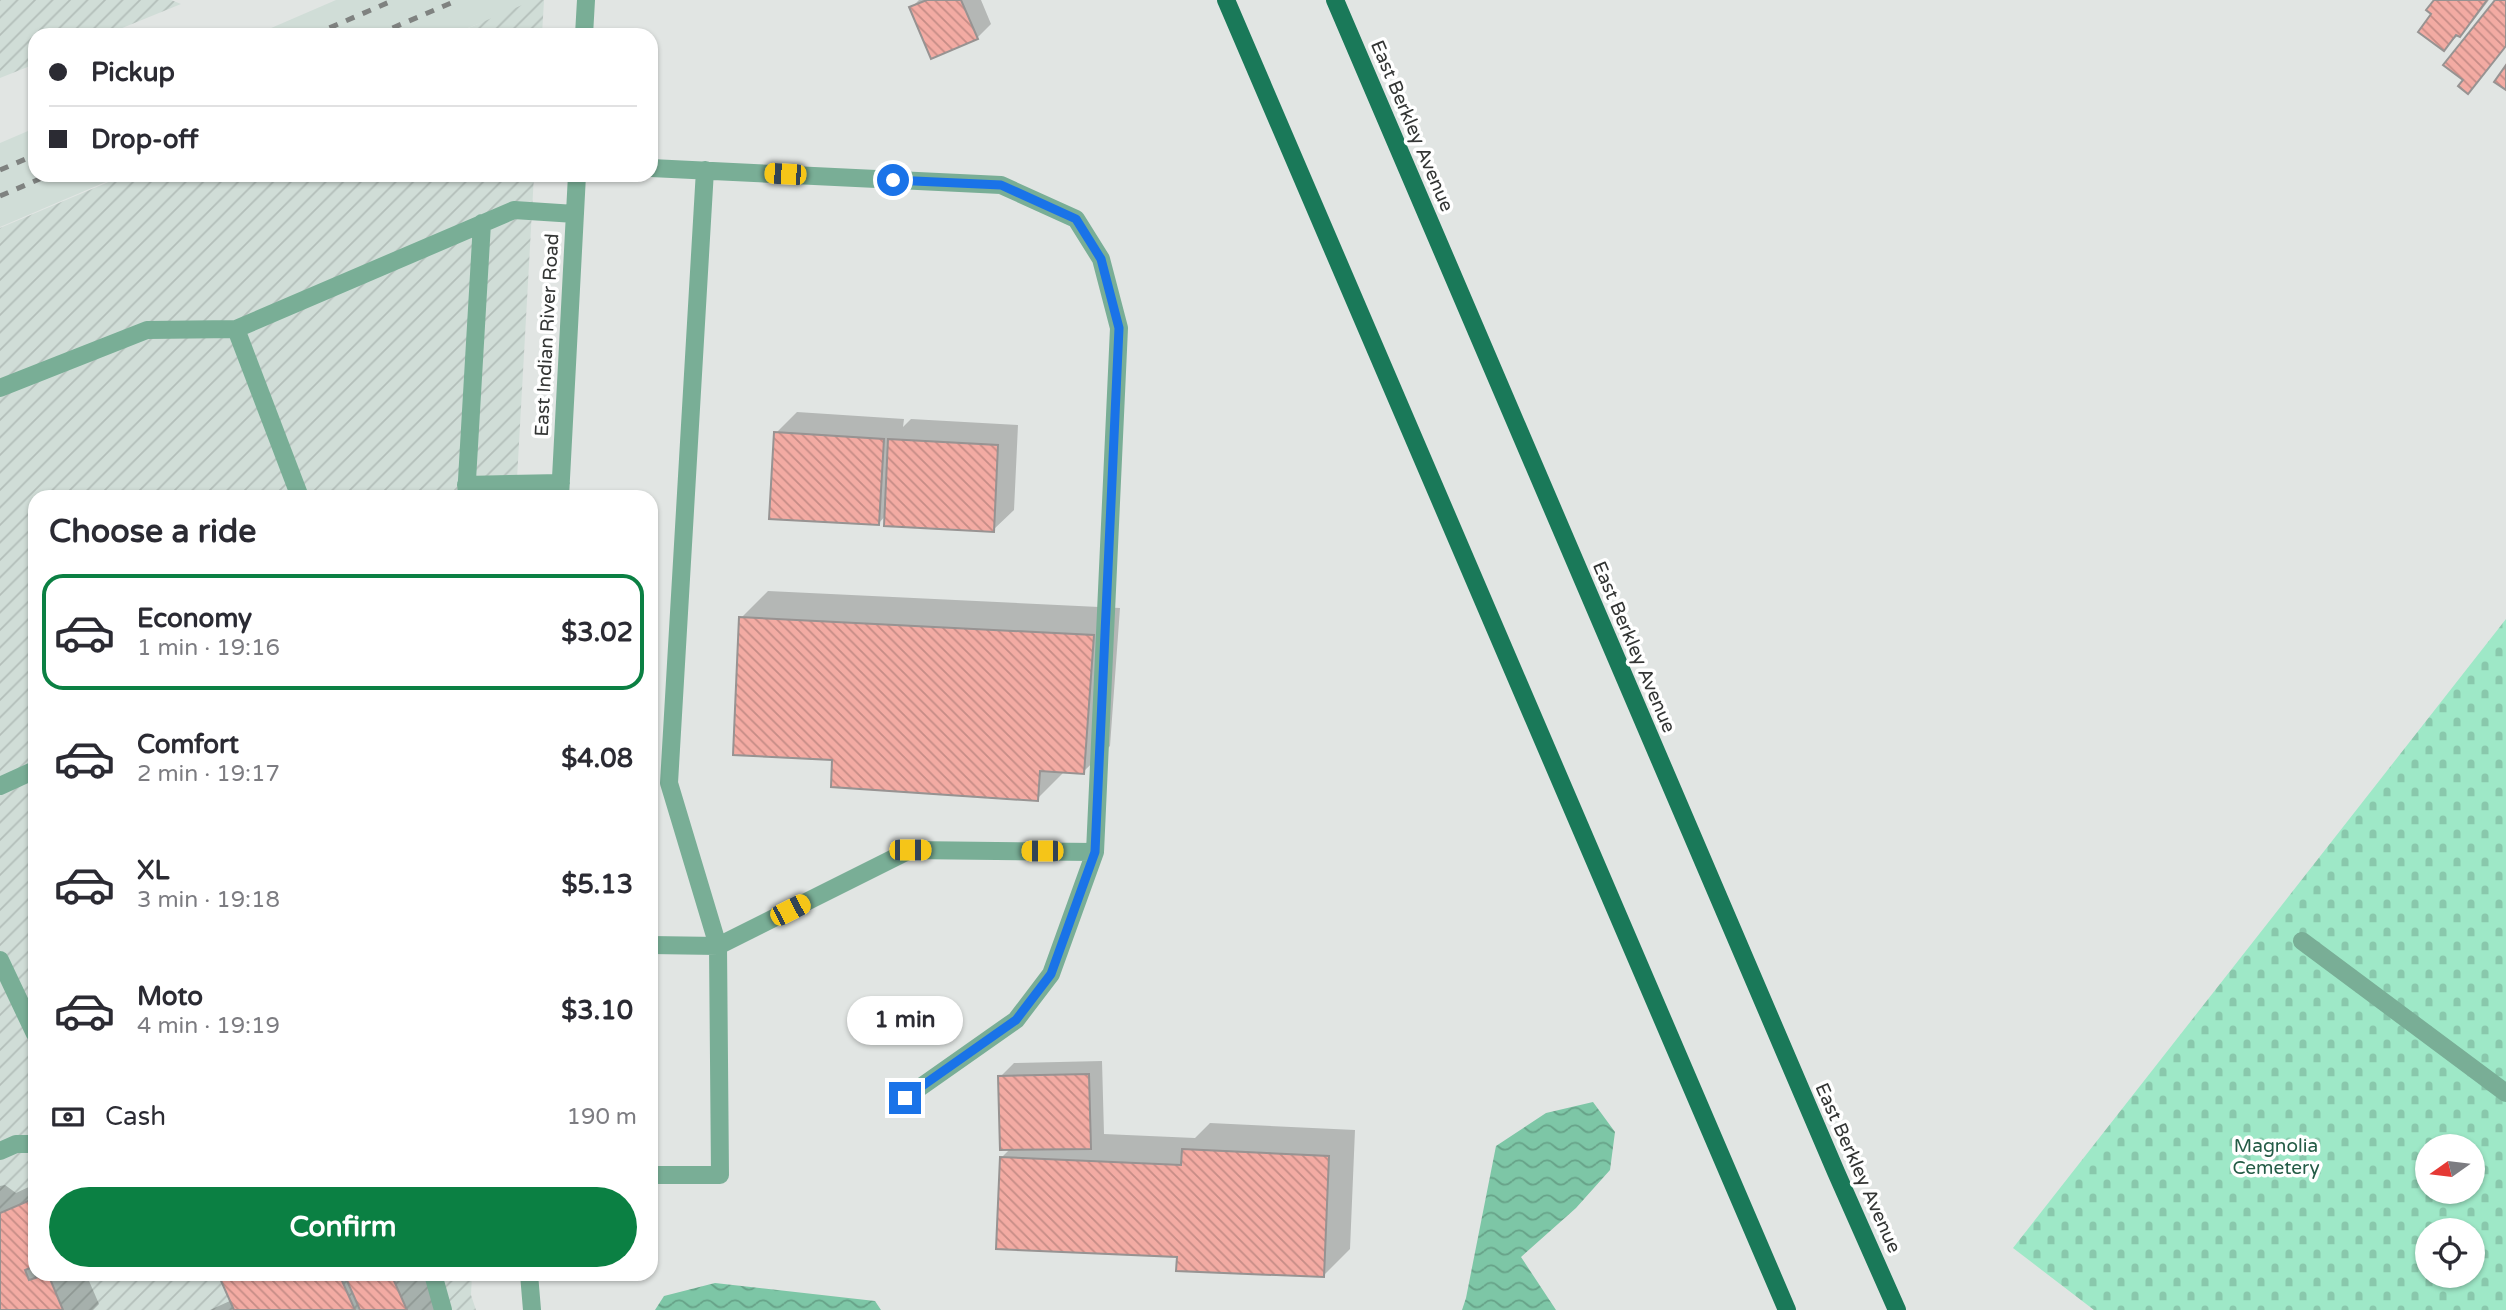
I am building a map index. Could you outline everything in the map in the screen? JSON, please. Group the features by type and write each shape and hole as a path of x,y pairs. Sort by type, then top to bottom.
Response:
{"main road":[{"path":"1226,0 1787,1310"},
{"name":"East Berkley Avenue","path":"1335,0 1897,1310"}],"street":[{"path":"584,28 586,0"},
{"path":"658,168 1001,185 1076,219 1101,259 1119,328 1095,852 1051,974 1016,1020 905,1098"},
{"path":"658,1175 720,1175 719,946 669,783 705,170"},
{"name":"East Indian River Road","path":"561,490 577,182"},
{"path":"0,388 147,330 236,329 514,210 575,214"},
{"path":"466,490 482,223"},
{"path":"236,329 297,490"},
{"path":"0,786 28,773"},
{"path":"658,945 719,946 910,850 1095,852"},
{"path":"2302,941 2506,1093"},
{"path":"0,960 28,1019"},
{"path":"0,1151 16,1144 28,1144"},
{"path":"435,1281 443,1310"},
{"path":"529,1281 532,1310"}],"shaded area":[{"path":"0,0 171,0 181,4 122,28 28,28 28,67 0,78"},
{"path":"336,0 539,0 468,28 271,28"},
{"path":"534,0 544,0 542,28 468,28"},
{"path":"28,131 28,182 106,182 0,227 0,143"},
{"path":"108,182 534,182 516,490 28,490 28,1281 472,1281 471,1295 476,1310 0,1310 0,228"}],"green space":[{"name":"Magnolia Cemetery","path":"2506,619 2506,1310 2094,1310 2013,1248"}],"water":[{"path":"1593,1102 1615,1132 1610,1170 1576,1208 1521,1257 1556,1310 1462,1310 1496,1146 1546,1113"},
{"path":"715,1283 875,1301 881,1310 655,1310 664,1296"}],"building":[{"path":"927,0 961,0 978,39 931,59 909,7"},
{"path":"2434,0 2487,0 2460,37 2456,35 2444,51 2418,32 2431,14 2426,10"},
{"path":"2495,0 2506,0 2506,46 2468,94 2458,86 2463,80 2443,65"},
{"path":"2506,65 2506,90 2494,82"},
{"path":"774,432 884,439 879,525 769,519"},
{"path":"888,439 998,445 994,532 884,526"},
{"path":"739,617 1094,635 1084,774 1040,771 1038,801 831,787 832,760 733,755"},
{"path":"1089,1074 1091,1149 1000,1150 998,1076"},
{"path":"1182,1149 1329,1156 1324,1277 1176,1271 1177,1257 996,1249 1000,1157 1181,1165"},
{"path":"28,1201 28,1269 25,1270 28,1281 51,1281 63,1310 0,1310 0,1213"},
{"path":"221,1281 342,1281 355,1310 234,1310"},
{"path":"347,1281 394,1281 407,1310 360,1310"}],"railway":[{"path":"329,28 394,0"},
{"path":"392,28 458,0"},
{"path":"0,170 28,158"},
{"path":"0,196 33,182"}],"route":[{"path":"893,180 1001,185 1076,219 1101,259 1119,328 1095,852 1051,974 1016,1020 905,1098"}]}
